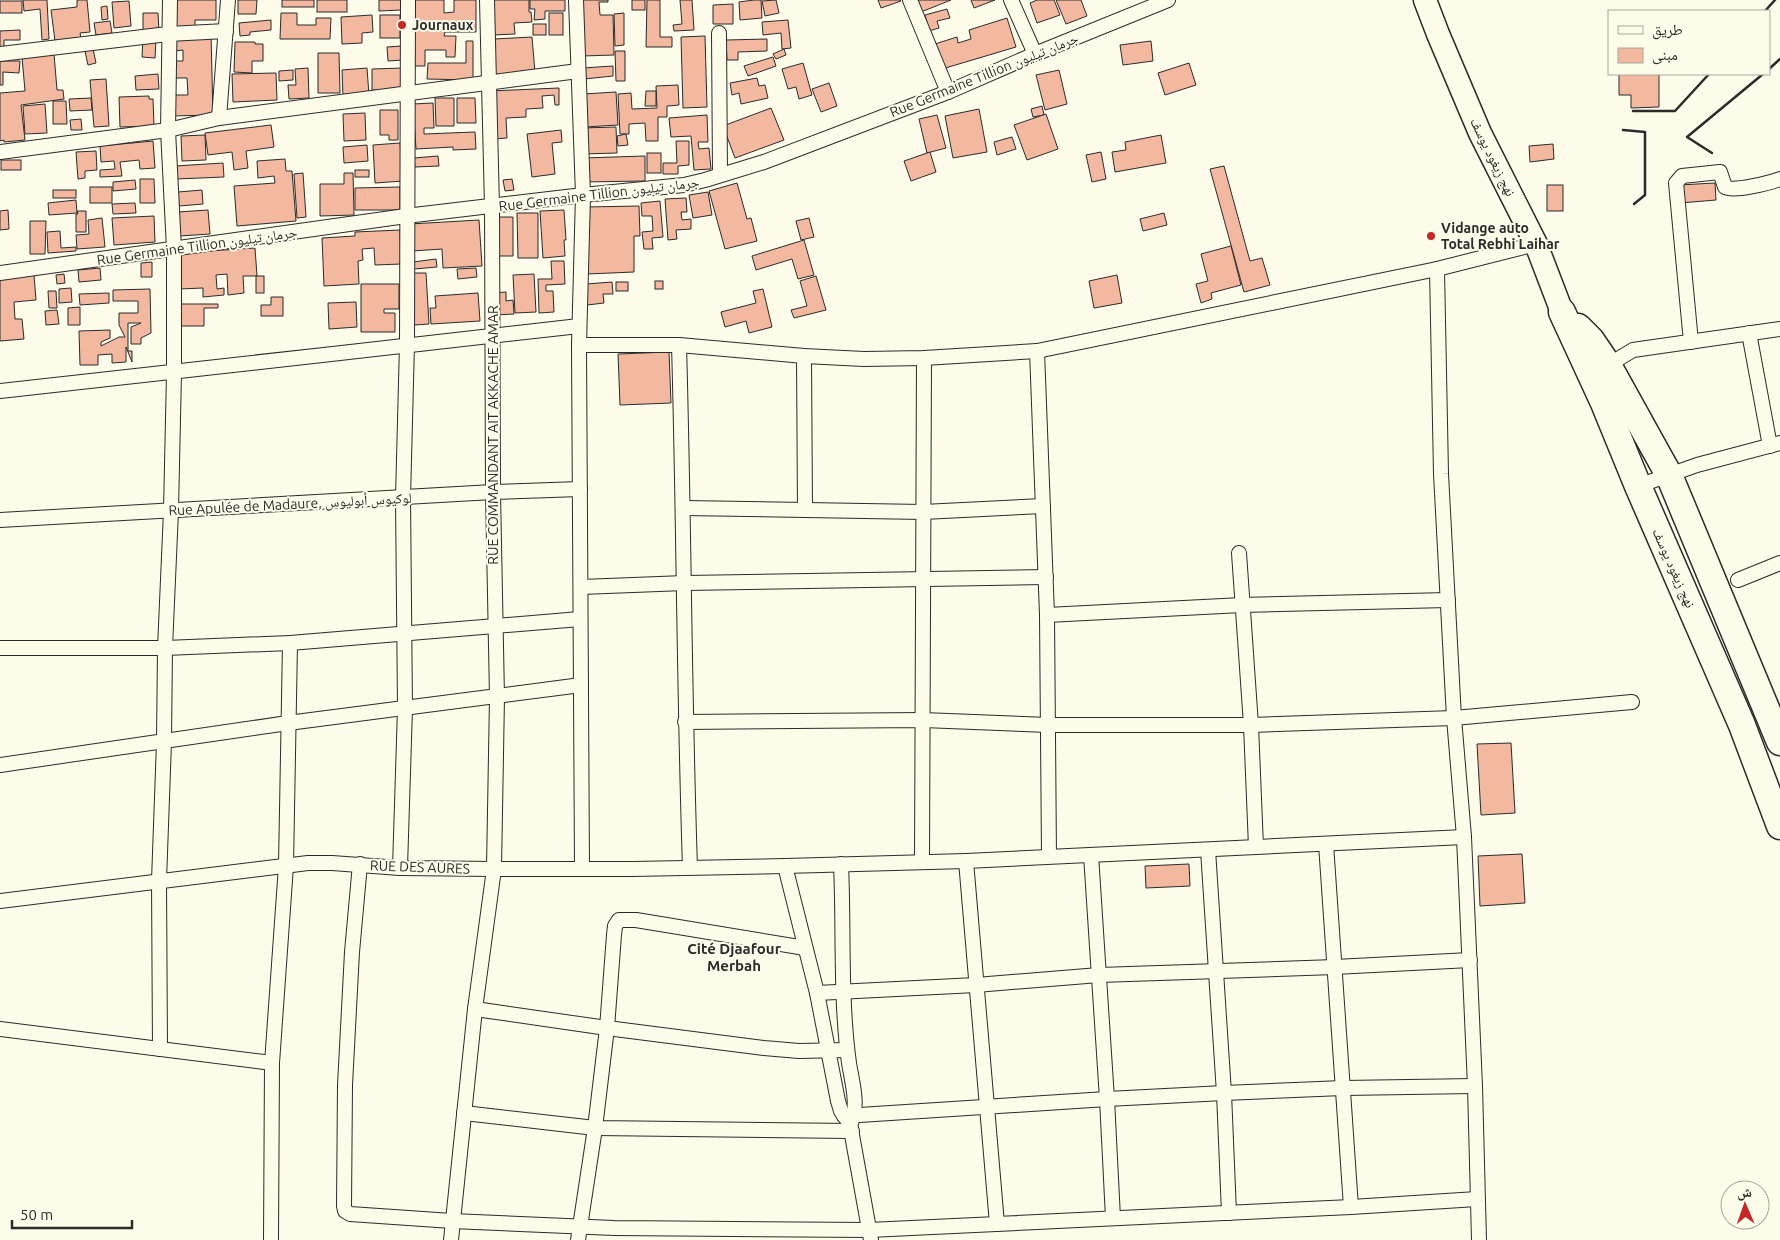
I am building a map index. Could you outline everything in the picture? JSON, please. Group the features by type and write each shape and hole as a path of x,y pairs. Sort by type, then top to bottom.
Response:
{"highway":[{"name":"نهج زيغود يوسف","path":"1562,312 1591,340 1599,370 1604,403 1742,725 1780,826"},
{"name":"نهج زيغود يوسف","path":"1599,370 1669,475 1780,742"}],"main road":[{"name":"نهج زيغود يوسف","path":"1425,0 1480,133 1536,244 1562,312"}],"street":[{"path":"160,1049 159,881 174,373 174,250 168,130 170,0"},
{"path":"219,118 228,0"},
{"path":"400,868 404,708 408,0"},
{"name":"RUE COMMANDANT AIT AKKACHE AMAR","path":"450,1240 475,1009 494,869 497,696 493,492 492,207 487,0"},
{"path":"576,0 583,195 579,326 582,869"},
{"path":"910,0 948,92"},
{"path":"1011,0 1035,54"},
{"name":"Rue Germaine Tillion جرمان تيليون","path":"0,273 406,216 684,185 764,162 948,92 1167,0"},
{"path":"0,54 168,34 226,30"},
{"path":"719,33 720,175"},
{"path":"0,152 168,130 219,118 578,71"},
{"path":"1691,342 1677,180 1682,176 1720,172 1725,187 1730,189 1780,179"},
{"path":"579,345 679,345 804,356 864,359 924,358 1037,351 1437,269 1536,244"},
{"path":"1437,269 1440,446 1454,718 1464,837 1475,1086 1479,1240"},
{"path":"0,391 174,373 406,344 579,326"},
{"path":"1599,370 1633,350 1780,329"},
{"path":"1638,486 1698,465 1775,444 1749,333"},
{"path":"679,345 684,508 685,722 690,867"},
{"path":"1037,351 1047,615 1049,856"},
{"path":"804,356 806,510"},
{"path":"922,862 924,358"},
{"name":"Rue Apulée de Madaure, لوكيوس أبوليوس","path":"0,520 493,492 580,489"},
{"path":"684,508 923,512 1043,506"},
{"path":"1239,553 1251,725 1256,847"},
{"path":"1738,580 1780,564"},
{"path":"581,587 685,583 1046,577"},
{"path":"1047,615 1242,605 1448,600"},
{"path":"0,648 165,648 290,643 580,619"},
{"path":"270,1240 272,1064 286,866 290,643"},
{"path":"0,765 288,723 581,685"},
{"path":"685,722 923,720 1048,725 1251,725 1454,718 1632,702"},
{"name":"RUE DES AURES","path":"0,901 316,863 360,864 400,868 632,869 966,862 1049,856 1464,837"},
{"path":"1326,844 1351,1207"},
{"path":"1208,850 1224,1093 1229,1213"},
{"path":"1091,855 1113,1218"},
{"path":"966,862 997,1224"},
{"path":"360,864 352,952 345,1085 344,1199 345,1212 358,1216 452,1221 579,1233 870,1235 997,1224 1477,1199"},
{"path":"842,864 844,992 847,1050 854,1098 850,1122 870,1235"},
{"path":"785,866 817,993 838,1101 850,1122"},
{"path":"579,1233 595,1128 607,1028 615,926 619,920 636,920 805,948"},
{"path":"817,993 976,985 1099,975 1215,970 1335,968 1470,960"},
{"path":"475,1009 764,1048 799,1051 847,1050"},
{"path":"0,1029 272,1064"},
{"path":"464,1113 595,1128 850,1122 987,1108 1107,1099 1343,1088 1475,1086"}],"building":[{"path":"23,0 47,0 49,39 42,40 40,9 24,11"},
{"path":"77,0 87,0 90,32 80,33 81,38 55,41 51,10 77,7"},
{"path":"176,0 216,0 216,20 195,20 195,30 176,29"},
{"path":"238,0 257,0 256,14 238,14"},
{"path":"282,0 314,0 314,7 282,7"},
{"path":"317,0 347,0 347,12 317,12"},
{"path":"379,0 401,0 402,10 379,11"},
{"path":"414,0 444,0 444,13 454,12 454,0 476,0 476,32 445,32 444,36 456,36 455,57 446,57 446,50 425,50 425,66 414,66"},
{"path":"493,0 529,0 529,12 531,12 532,22 514,23 515,34 493,35"},
{"path":"530,0 565,0 565,11 545,11 545,19 534,20 535,9 530,9"},
{"path":"581,0 608,0 608,2 599,2 600,15 613,15 614,55 582,56"},
{"path":"632,0 645,0 645,10 632,10"},
{"path":"647,0 660,0 660,37 672,37 672,47 646,47"},
{"path":"680,0 692,0 694,30 674,31 673,25 682,24"},
{"path":"761,0 762,18 740,20 739,2"},
{"path":"776,0 779,13 765,16 762,1"},
{"path":"878,0 900,0 901,1 881,8"},
{"path":"916,0 951,0 921,12"},
{"path":"971,0 995,0 974,8"},
{"path":"1037,0 1054,0 1060,15 1037,23 1030,3"},
{"path":"1056,0 1081,0 1087,16 1066,24"},
{"path":"0,1 22,1 22,13 0,13"},
{"path":"129,1 131,26 114,28 112,2"},
{"path":"733,4 733,24 713,24 713,5"},
{"path":"107,6 108,19 102,20 101,7"},
{"path":"947,9 950,18 937,21 939,28 929,31 925,15"},
{"path":"143,13 158,13 159,32 143,32"},
{"path":"281,13 297,13 297,25 316,25 316,18 331,18 330,39 280,39"},
{"path":"549,13 563,13 563,35 549,35"},
{"path":"624,13 624,45 615,46 614,14"},
{"path":"372,15 373,32 362,33 362,43 342,44 341,17"},
{"path":"380,15 400,15 400,38 380,38"},
{"path":"1007,18 1016,47 942,69 935,44 957,37 958,43 971,39 969,30"},
{"path":"271,20 271,30 250,32 250,35 240,36 239,23"},
{"path":"788,20 791,48 782,49 781,33 763,35 762,22"},
{"path":"110,21 112,33 96,35 94,23"},
{"path":"533,24 546,24 546,35 533,35"},
{"path":"20,30 20,40 4,40 4,48 0,49 0,31"},
{"path":"211,34 213,115 171,116 170,95 188,95 187,78 174,78 174,61 183,61 183,50 174,51 174,35"},
{"path":"705,36 707,107 683,108 681,37"},
{"path":"532,37 535,73 495,75 494,39"},
{"path":"143,38 156,39 155,58 142,57"},
{"path":"767,39 767,51 738,52 738,60 727,60 726,40"},
{"path":"466,41 473,41 473,80 427,79 428,63 466,63"},
{"path":"1151,41 1153,61 1123,65 1120,45"},
{"path":"235,42 263,44 263,61 252,61 252,73 234,72"},
{"path":"402,46 403,60 388,61 387,47"},
{"path":"93,49 96,63 88,65 85,51"},
{"path":"784,49 786,55 776,59 773,54"},
{"path":"615,51 625,51 625,81 616,81"},
{"path":"318,53 339,53 340,93 318,93"},
{"path":"54,54 57,90 63,90 64,99 21,105 25,140 0,141 0,93 25,91 22,57"},
{"path":"773,57 776,66 748,76 744,66"},
{"path":"0,61 20,61 19,73 3,72 3,85 0,85"},
{"path":"803,63 812,95 799,99 796,87 788,89 782,69"},
{"path":"1189,63 1196,85 1165,95 1158,73"},
{"path":"613,66 613,76 584,79 583,68"},
{"path":"308,68 309,98 289,99 288,85 296,85 295,69"},
{"path":"367,68 369,95 343,96 342,70"},
{"path":"403,68 403,90 372,90 372,69"},
{"path":"293,70 293,80 279,81 279,71"},
{"path":"1059,70 1067,104 1045,110 1036,75"},
{"path":"276,73 277,100 233,102 232,74"},
{"path":"158,74 159,89 136,90 135,76"},
{"path":"1619,75 1659,75 1659,107 1631,108 1631,95 1619,95"},
{"path":"757,78 759,86 765,85 768,98 741,104 739,93 732,95 730,83"},
{"path":"106,79 109,126 94,127 90,80"},
{"path":"829,83 837,106 821,112 812,89"},
{"path":"678,85 679,105 667,106 667,117 658,117 658,141 646,141 645,123 629,124 629,134 620,134 618,94 631,93 632,109 657,108 656,86"},
{"path":"559,88 559,105 555,105 554,95 542,96 543,108 526,109 526,117 506,118 507,138 493,139 490,91"},
{"path":"646,91 656,91 656,106 645,106"},
{"path":"616,92 618,125 585,127 583,94"},
{"path":"149,96 149,99 153,99 154,126 120,127 119,97"},
{"path":"91,98 92,110 70,111 69,99"},
{"path":"435,98 454,98 454,126 436,126"},
{"path":"457,98 475,98 476,123 457,123"},
{"path":"53,101 66,101 67,124 53,124"},
{"path":"433,103 434,128 424,128 424,134 475,132 476,149 453,150 453,147 416,149 413,104"},
{"path":"45,104 47,133 25,134 23,106"},
{"path":"1042,106 1044,115 1033,117 1031,109"},
{"path":"771,108 784,140 735,158 723,126"},
{"path":"979,109 987,152 953,158 945,116"},
{"path":"380,110 398,110 398,140 389,140 389,135 380,135"},
{"path":"365,113 366,140 344,141 343,114"},
{"path":"1046,114 1058,149 1027,160 1014,125"},
{"path":"707,115 708,142 698,142 699,149 709,148 711,169 694,170 691,136 671,137 669,118"},
{"path":"937,115 946,148 927,153 919,119"},
{"path":"81,119 82,130 71,130 70,120"},
{"path":"271,125 274,147 246,151 248,168 234,170 232,152 208,155 205,133"},
{"path":"616,127 617,153 582,154 581,128"},
{"path":"561,130 562,142 552,143 555,174 532,177 527,134"},
{"path":"626,134 628,145 618,146 617,136"},
{"path":"205,135 206,160 182,161 181,136"},
{"path":"1161,135 1166,163 1115,172 1112,152 1126,150 1125,142"},
{"path":"1012,137 1016,149 997,155 994,142"},
{"path":"153,141 155,168 140,169 139,160 120,162 122,176 100,177 100,170 115,169 114,161 101,162 100,146"},
{"path":"676,141 689,141 689,165 678,166 678,174 663,174 663,163 677,163"},
{"path":"400,143 403,181 375,183 373,145"},
{"path":"1553,144 1554,159 1530,162 1529,146"},
{"path":"367,145 368,161 344,163 343,147"},
{"path":"96,151 97,170 85,171 85,178 78,179 76,152"},
{"path":"930,152 936,172 911,181 904,161"},
{"path":"1101,152 1106,179 1092,182 1086,155"},
{"path":"647,153 661,153 661,173 647,173"},
{"path":"438,156 439,166 415,167 414,158"},
{"path":"645,156 645,181 583,182 583,158"},
{"path":"285,159 286,171 292,171 296,221 237,226 234,186 275,183 274,176 258,178 257,161"},
{"path":"1,160 21,160 21,170 1,170"},
{"path":"223,163 224,177 176,179 175,166"},
{"path":"1224,166 1250,261 1262,258 1270,285 1244,292 1210,169"},
{"path":"355,170 369,170 369,177 355,177"},
{"path":"303,173 306,217 297,218 294,174"},
{"path":"344,173 353,173 354,215 320,216 320,184 344,184"},
{"path":"140,179 154,179 155,203 140,203"},
{"path":"512,179 514,190 505,191 503,180"},
{"path":"135,180 136,189 113,191 113,182"},
{"path":"737,183 747,219 751,218 757,241 725,249 709,191"},
{"path":"1715,183 1716,200 1680,203 1679,185"},
{"path":"1547,185 1563,185 1563,211 1547,211"},
{"path":"90,187 112,187 112,203 90,203"},
{"path":"400,187 400,210 355,210 355,188"},
{"path":"53,190 76,190 76,198 53,198"},
{"path":"202,190 203,204 179,206 178,192"},
{"path":"708,192 712,215 693,218 689,195"},
{"path":"686,198 687,212 681,212 682,220 691,219 691,229 676,230 677,239 668,240 665,199"},
{"path":"76,200 77,213 49,215 48,203"},
{"path":"660,201 663,237 652,238 653,249 644,249 642,232 653,231 652,216 642,216 641,203"},
{"path":"135,203 136,213 113,214 112,204"},
{"path":"639,206 640,236 634,236 634,272 587,274 585,207"},
{"path":"8,210 9,229 0,230 0,211"},
{"path":"208,210 210,234 180,236 178,212"},
{"path":"564,210 565,256 543,258 540,211"},
{"path":"77,211 86,211 86,232 76,232"},
{"path":"517,213 538,213 538,258 518,258"},
{"path":"1164,213 1167,225 1143,231 1140,219"},
{"path":"154,216 155,242 114,245 112,218"},
{"path":"494,217 513,217 513,256 495,256"},
{"path":"102,218 105,247 77,249 76,235 89,234 88,220"},
{"path":"809,218 814,237 801,240 796,221"},
{"path":"479,220 482,266 443,268 442,249 412,251 410,224"},
{"path":"30,221 46,221 45,254 30,254"},
{"path":"400,230 401,264 375,265 374,248 362,249 363,260 358,261 359,284 324,286 322,238 355,236 355,232"},
{"path":"60,231 61,248 76,247 76,251 48,253 47,232"},
{"path":"804,240 814,275 798,279 792,259 756,270 752,256"},
{"path":"1231,246 1241,285 1211,293 1212,299 1201,303 1196,284 1208,281 1201,254"},
{"path":"255,248 257,276 243,276 244,293 228,295 227,274 216,275 217,289 224,288 224,295 203,297 203,288 179,289 177,253"},
{"path":"436,259 437,267 414,269 413,262"},
{"path":"551,261 564,261 565,284 546,285 546,291 553,291 554,312 539,313 538,279 552,279"},
{"path":"152,262 152,277 141,277 141,263"},
{"path":"100,268 101,280 79,282 78,270"},
{"path":"476,268 477,277 458,279 457,269"},
{"path":"412,273 426,273 429,324 414,325"},
{"path":"64,274 65,283 57,284 56,275"},
{"path":"534,274 536,312 515,313 513,275"},
{"path":"34,275 36,300 14,302 15,319 22,319 24,339 0,341 0,278"},
{"path":"1117,275 1122,303 1094,308 1089,281"},
{"path":"256,276 264,276 264,293 256,293"},
{"path":"816,276 826,310 794,318 791,310 807,306 800,281"},
{"path":"655,281 663,281 663,289 655,289"},
{"path":"612,282 613,294 603,294 604,303 587,305 586,284"},
{"path":"616,282 628,282 628,291 616,291"},
{"path":"361,284 399,284 399,309 384,309 384,313 395,313 395,332 361,332"},
{"path":"71,288 72,302 59,303 59,289"},
{"path":"150,289 151,333 141,338 141,344 131,344 131,327 141,323 128,323 128,351 132,351 132,362 126,347 126,362 112,363 112,354 98,355 98,365 80,365 79,331 110,330 110,338 101,342 101,346 119,337 125,337 119,325 119,313 138,313 138,301 113,301 113,290"},
{"path":"763,289 772,327 749,333 746,321 725,327 721,312 756,303 753,291"},
{"path":"48,291 56,291 57,308 49,308"},
{"path":"506,292 506,301 513,300 514,314 495,315 493,293"},
{"path":"109,293 109,303 80,305 79,294"},
{"path":"478,293 480,321 431,324 430,308 436,308 435,296"},
{"path":"271,297 283,297 283,316 261,316 261,305 271,305"},
{"path":"356,302 357,327 329,329 328,303"},
{"path":"177,304 218,304 218,308 204,308 204,326 177,326"},
{"path":"80,307 80,325 68,325 68,308"},
{"path":"57,310 59,324 46,325 45,311"},
{"path":"669,352 671,403 620,405 618,354"},
{"path":"1511,743 1515,813 1481,815 1477,744"},
{"path":"1522,854 1525,903 1480,906 1478,856"},
{"path":"1189,864 1190,886 1146,888 1145,866"}],"wall":[{"path":"1766,10 1775,0"},
{"path":"1770,68 1780,59"},
{"path":"1633,111 1675,111 1708,75"},
{"path":"1712,153 1687,137 1762,75"},
{"path":"1623,130 1645,132 1645,195 1634,204"}],"place":[{"name":"Journaux","path":"402,25"},
{"name":"Vidange auto Total Rebhi Laihar","path":"1431,236"}],"district":[{"name":"Cité Djaafour Merbah","path":"734,956"}]}
